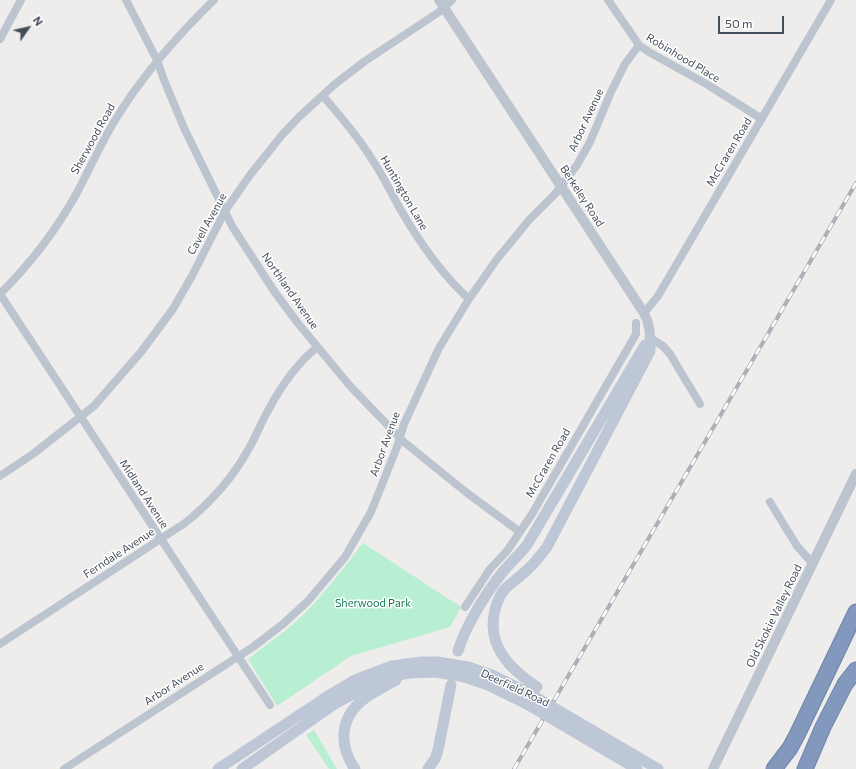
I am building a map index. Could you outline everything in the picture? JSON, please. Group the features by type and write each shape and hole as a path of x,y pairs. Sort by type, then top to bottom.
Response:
{"highway":[{"path":"774,769 790,748 797,735 856,612"},
{"path":"806,769 823,727 845,684 856,670"}],"main road":[{"path":"458,651 465,632 487,594 503,572 527,545 650,338"},
{"path":"532,696 498,649 492,628 492,618 497,602 506,588 531,566 547,547 650,351 650,338"},
{"name":"Deerfield Road","path":"218,769 322,700 355,680 392,666 422,662 436,667 492,675 548,703 658,769"},
{"name":"Deerfield Road","path":"242,769 333,705 360,690 380,681 436,667"},
{"path":"355,769 349,761 343,736 345,725 350,714 365,698 409,673"},
{"path":"428,769 438,750 451,685"},
{"name":"Deerfield Road","path":"532,696 637,769"}],"street":[{"path":"0,39 21,0"},
{"name":"Northland Avenue","path":"126,0 157,60 184,128 232,226 274,290 350,386 400,436 404,442 467,493 520,532"},
{"name":"Sherwood Road","path":"0,294 15,280 34,257 55,227 74,198 114,122 138,85 183,30 214,0"},
{"name":"Cavell Avenue","path":"0,476 33,454 94,406 136,358 160,327 193,274 225,211 250,175 299,116 335,84 365,61 442,4 452,0"},
{"name":"Robinhood Place","path":"608,0 639,45 762,119"},
{"name":"McCraren Road","path":"644,313 658,296 831,0"},
{"name":"Berkeley Road","path":"442,4 644,313 648,324 650,338"},
{"name":"Arbor Avenue","path":"64,769 238,656 283,624 308,601 345,557 371,512 397,448 410,410 439,348 469,299 497,260 530,219 561,186 577,165 590,142 621,71 639,45"},
{"name":"Huntington Lane","path":"323,96 366,150 420,242 456,288 469,299"},
{"name":"Midland Avenue","path":"0,294 270,705"},
{"name":"McCraren Road","path":"465,607 490,569 507,551 520,532 636,334 636,323"},
{"path":"650,338 663,346 670,354 700,404"},
{"name":"Ferndale Avenue","path":"0,644 161,539 202,510 232,477 278,393 289,377 309,353 317,346"},
{"name":"Old Skokie Valley Road","path":"713,769 813,564 852,493 855,477"},
{"path":"770,502 797,546 813,564"},
{"path":"845,684 856,663"}],"green space":[{"name":"Sherwood Park","path":"363,543 461,607 450,627 351,656 277,706 248,659 288,629 310,608"},
{"path":"314,730 337,769 329,769 306,735"}],"railway":[{"path":"514,769 856,183"}]}
